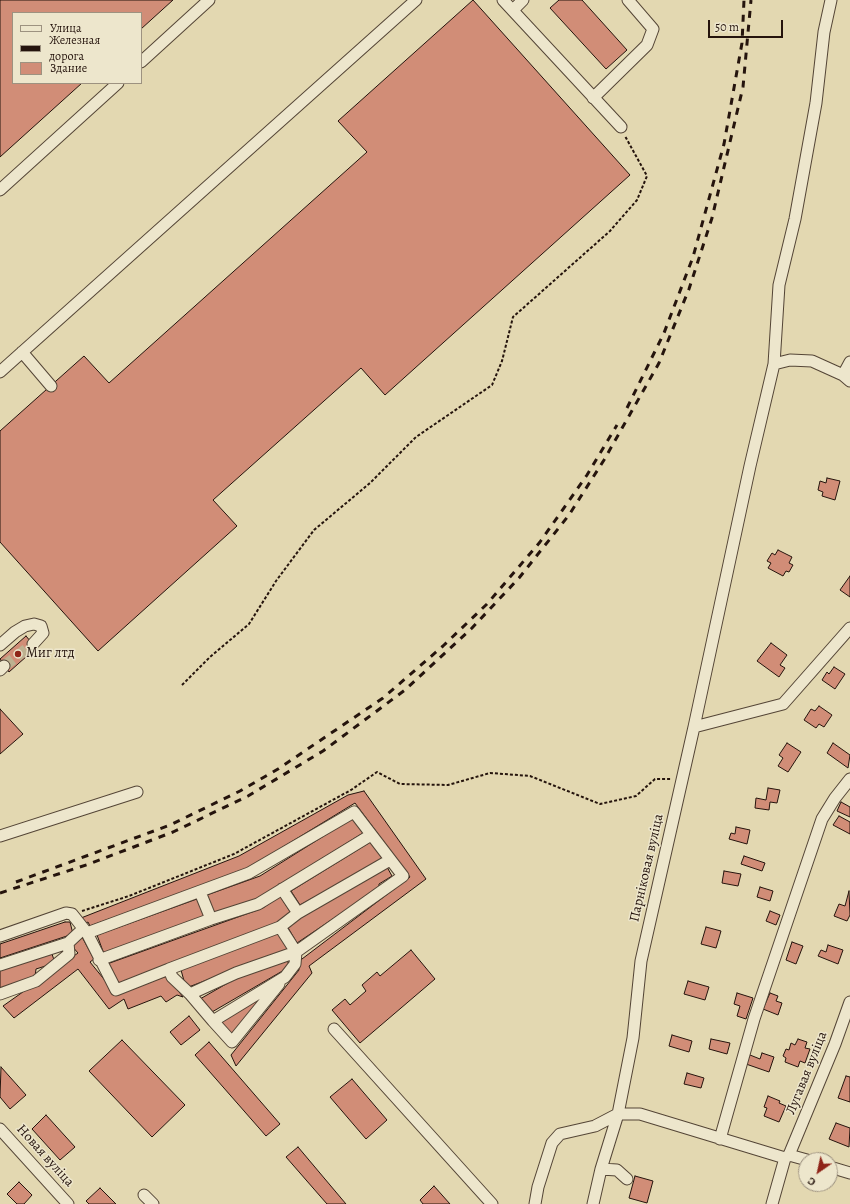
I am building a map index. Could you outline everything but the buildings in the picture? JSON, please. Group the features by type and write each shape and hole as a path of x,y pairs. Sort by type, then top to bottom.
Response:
{"street":[{"path":"142,61 209,0"},
{"path":"0,372 416,0"},
{"path":"503,0 621,127"},
{"path":"513,10 523,0"},
{"path":"593,98 646,45 653,29 628,0"},
{"name":"Парніковая вуліца","path":"593,1204 601,1169 618,1114 633,1038 641,961 683,779 750,466 774,364 779,285 794,219 815,111 824,32 831,0"},
{"path":"0,190 117,84"},
{"path":"22,352 51,386"},
{"path":"774,364 790,360 812,361 846,378 850,362"},
{"path":"0,645 20,629 34,624 41,626 43,632 36,642"},
{"path":"694,727 783,704 850,628"},
{"path":"720,1138 754,1019 822,819 835,798 850,779"},
{"path":"0,836 137,792"},
{"path":"0,965 68,943 85,931 200,892 249,873 354,812 403,876 296,952 236,973 190,994"},
{"path":"100,960 211,919 258,904 371,835"},
{"path":"0,936 66,913 72,914 85,931 116,990 280,927 298,913 390,860"},
{"path":"282,889 298,913"},
{"path":"200,892 211,919"},
{"path":"169,969 172,977 190,994 232,1042 295,964 296,952 280,927"},
{"path":"0,994 36,981 69,954 68,943"},
{"path":"213,1021 285,978"},
{"name":"Лугавая вуліца","path":"772,1204 787,1156 835,1044 850,1002"},
{"path":"334,1029 492,1204"},
{"path":"534,1204 538,1186 552,1143 560,1134 595,1126 618,1114 640,1114 720,1138 798,1158"},
{"name":"Новая вуліца","path":"0,1128 68,1204"},
{"path":"601,1169 617,1170 627,1179"},
{"path":"838,1169 850,1173"},
{"path":"144,1195 153,1204"}],"path":[{"path":"182,685 210,657 249,624 276,581 314,530 370,483 416,436 492,385 502,361 513,317 610,230 637,200 647,176 621,127"},
{"path":"72,914 129,896 234,854 350,790 377,772 400,784 448,785 490,773 530,776 600,804 636,796 655,779 683,779"}],"tunnel":[{"path":"4,666 33,644"}],"railway":[{"path":"627,408 664,333 693,257 724,144 742,43 744,0"},
{"path":"0,893 89,864 173,832 248,796 323,751 405,690 472,628 519,578 569,515 604,460 659,363 689,289 712,218 743,87 751,0"},
{"path":"16,882 170,825 240,791 278,769 383,698 443,646 487,604 540,542 587,475 617,425"}],"place":[{"name":"Миг лтд","path":"18,654"}]}
